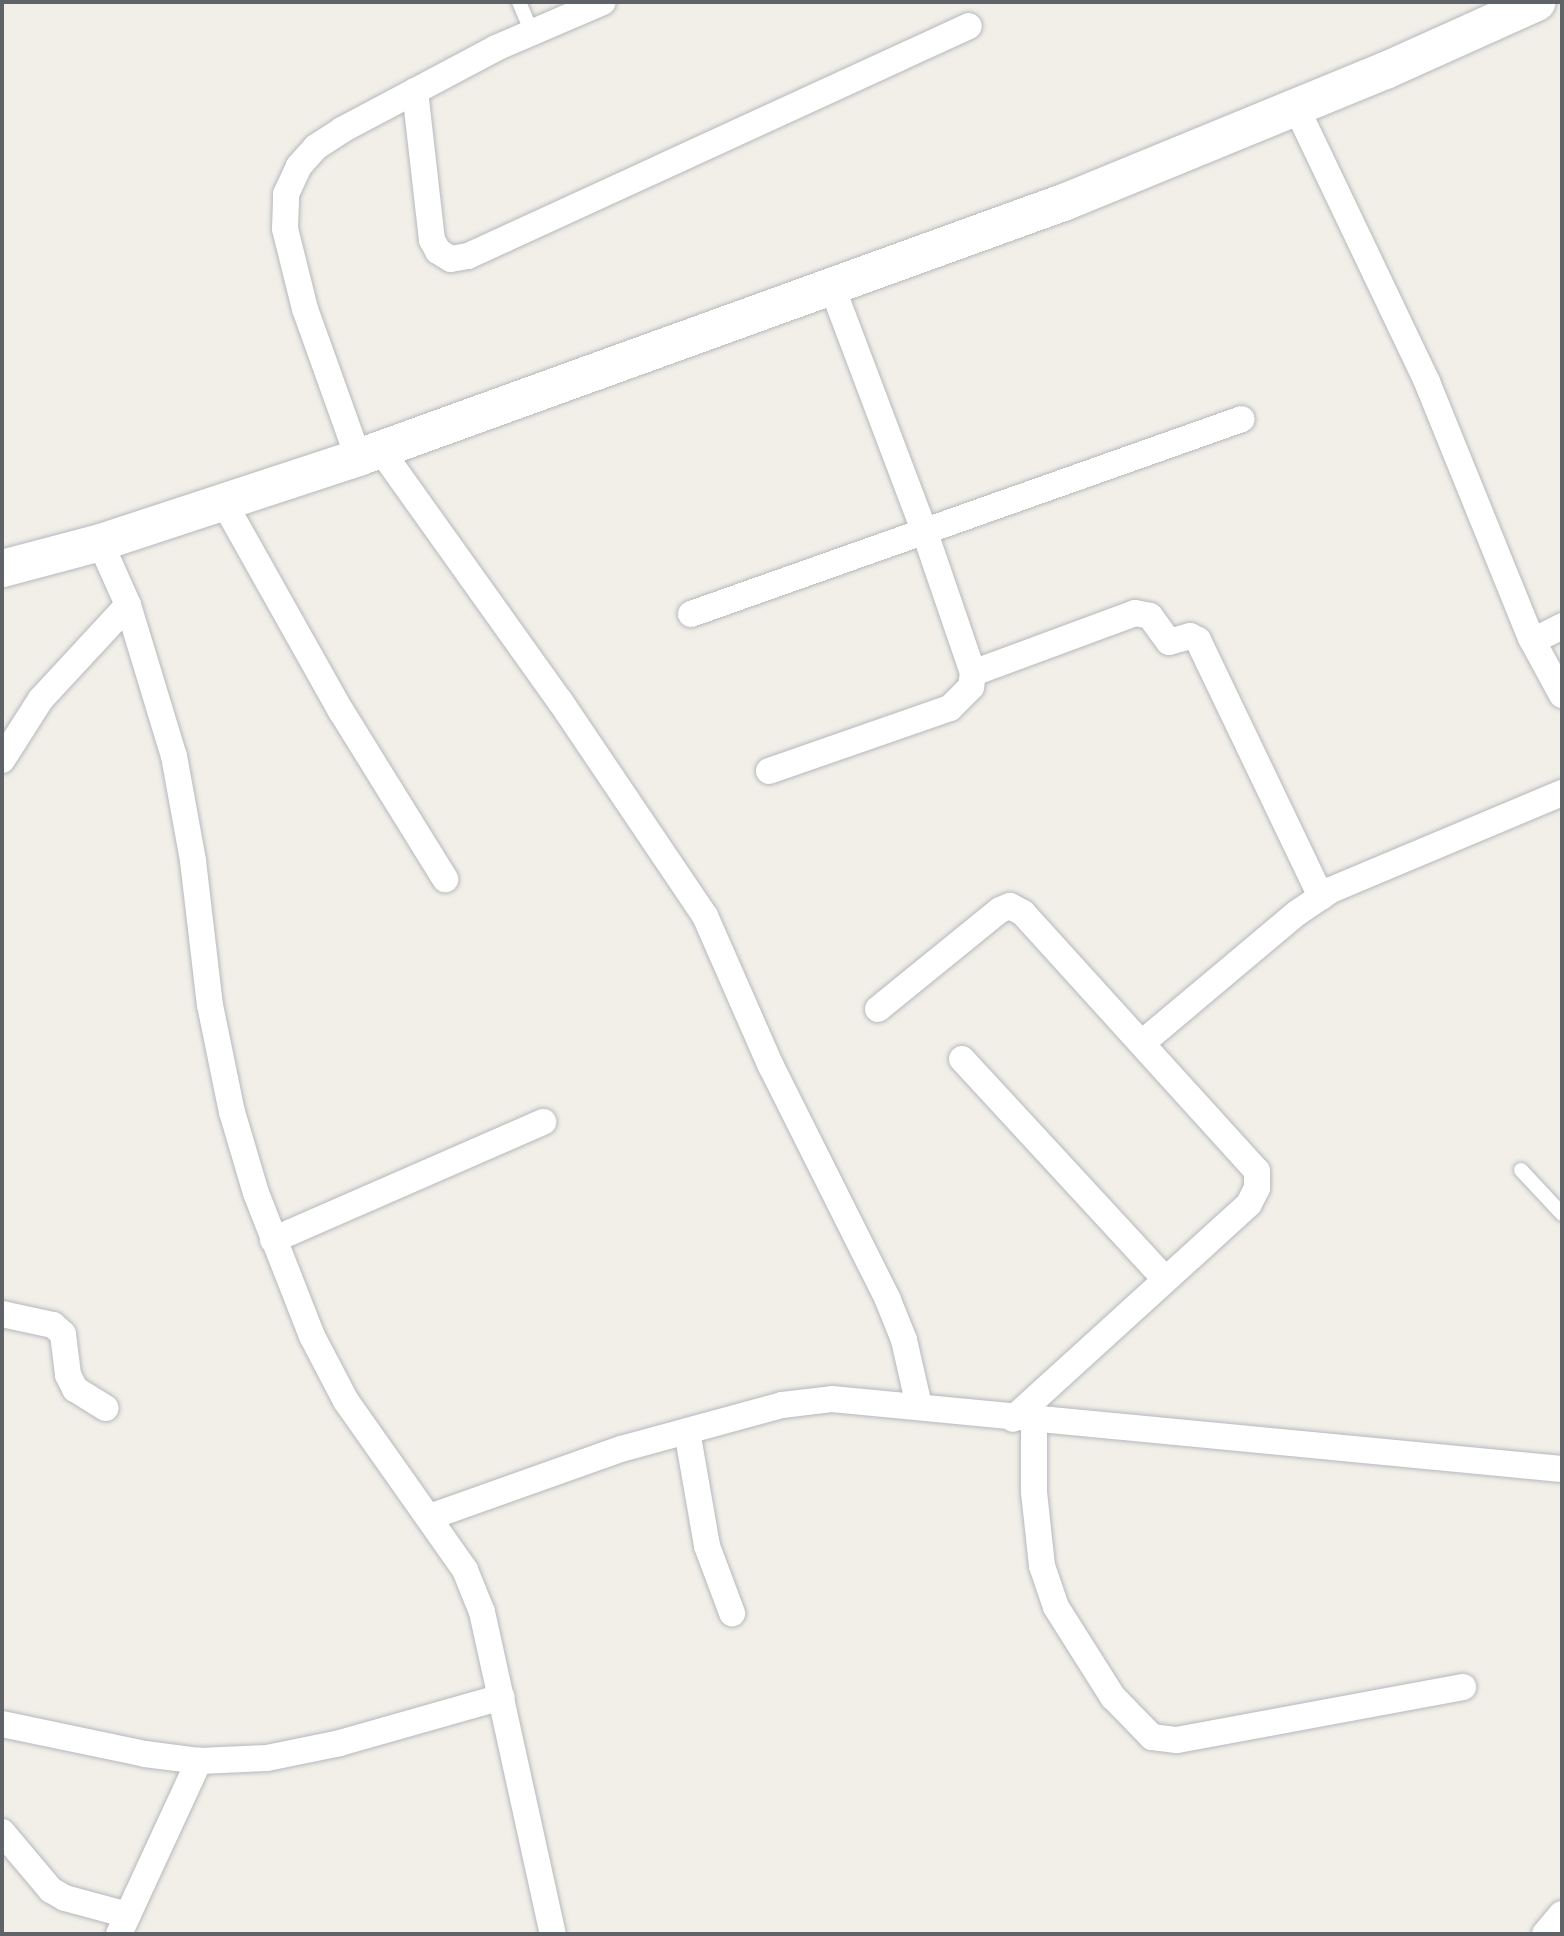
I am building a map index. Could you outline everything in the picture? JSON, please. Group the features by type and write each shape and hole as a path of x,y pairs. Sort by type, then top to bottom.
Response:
{"street":[{"path":"603,2 532,32 415,91 316,147 299,166 286,194 285,229 305,309 369,453 560,701 705,916 771,1066 888,1300 904,1340 919,1406"},
{"path":"2,568 100,542 369,453 1063,202 1296,107 1536,2"},
{"path":"415,91 432,240 438,251 451,259 468,256 969,26"},
{"path":"1296,107 1427,382 1533,641 1562,695"},
{"path":"769,771 950,708 967,693 972,673 925,533 831,284"},
{"path":"691,614 1242,419"},
{"path":"223,501 341,711 445,879"},
{"path":"100,542 128,605 174,756 193,861 210,1005 232,1112 273,1240 312,1336 346,1401 465,1570 482,1612 553,1934"},
{"path":"2,760 41,699 128,605"},
{"path":"972,673 1135,613 1150,616 1169,642 1190,636 1198,640 1321,897"},
{"path":"1533,641 1562,626"},
{"path":"1142,1043 1321,897 1562,793"},
{"path":"878,1009 1000,910 1010,906 1023,913 1257,1171 1258,1188 1249,1204 1165,1279 1023,1420"},
{"path":"962,1059 1165,1279"},
{"path":"273,1240 543,1122"},
{"path":"2,1314 53,1325 63,1334 68,1375 75,1389 105,1408"},
{"path":"430,1517 621,1448 782,1405 832,1399 1560,1472"},
{"path":"1023,1420 1042,1566 1056,1606 1113,1697 1152,1737 1177,1740 1463,1687"},
{"path":"687,1431 704,1533 732,1612"},
{"path":"2,1724 145,1755 200,1760 267,1758 340,1743 502,1697"},
{"path":"2,1832 51,1890 124,1925 200,1760"}],"lane":[{"path":"519,2 532,32"},
{"path":"1521,1170 1562,1214"}]}
